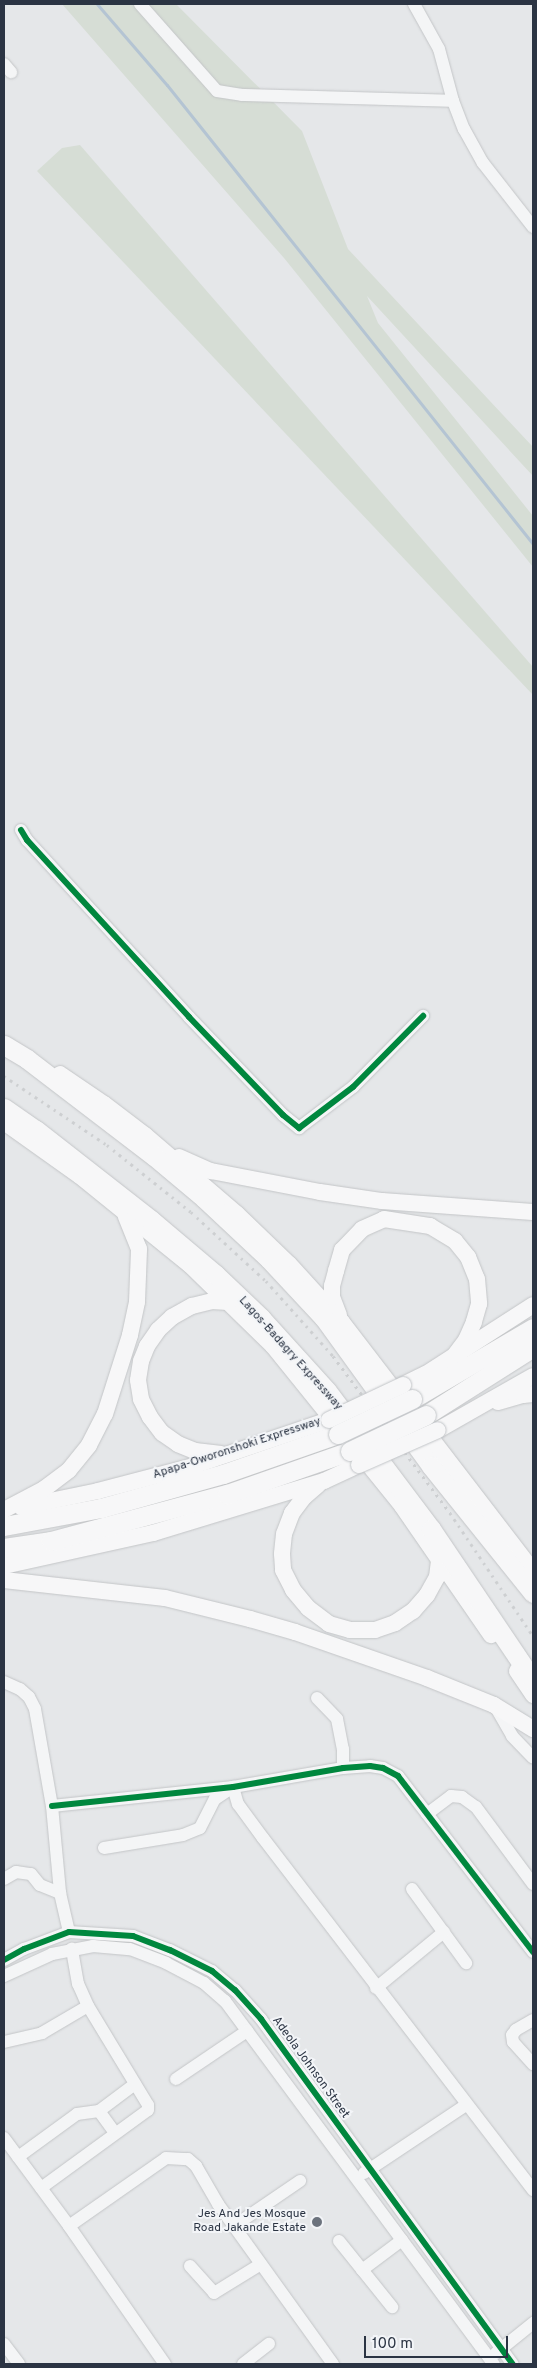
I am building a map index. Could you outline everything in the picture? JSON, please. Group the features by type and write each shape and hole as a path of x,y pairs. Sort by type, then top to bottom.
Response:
{"highway":[{"path":"4,1045 27,1059 154,1156 204,1198 269,1259 324,1318 431,1466 533,1594"},
{"name":"Lagos-Badagry Expressway","path":"4,1108 36,1130 151,1220 215,1274 261,1318 327,1391 426,1522 533,1680"},
{"name":"Apapa-Oworonshoki Expressway","path":"4,1526 101,1508 214,1477 333,1427 533,1328"},
{"path":"4,1548 51,1541 355,1458 533,1347"}],"main road":[{"path":"4,1037 104,1104 144,1135 237,1214 289,1264 342,1322 533,1571"},
{"name":"Lagos-Badagry Expressway","path":"4,1122 80,1176 190,1265 273,1346 402,1506 533,1694"},
{"path":"144,1135 197,1166 250,1179 382,1201 533,1212"},
{"path":"4,1510 44,1489 69,1470 88,1445 105,1414 130,1335 137,1302 139,1249 125,1214"},
{"path":"342,1322 332,1297 332,1286 342,1250 362,1229 384,1219 430,1226 455,1241 468,1257 477,1279 479,1304 474,1322 466,1340 454,1356"},
{"path":"226,1455 195,1451 178,1444 162,1433 150,1418 141,1399 138,1380 141,1361 147,1346 158,1330 172,1317 192,1306 212,1301 228,1302"},
{"name":"Apapa-Oworonshoki Expressway","path":"407,1392 426,1374 533,1304"},
{"path":"439,1560 437,1577 427,1595 413,1611 395,1623 375,1630 350,1630 329,1624 308,1608 293,1590 284,1570 282,1554 284,1534 292,1513 304,1497 355,1458 438,1430 479,1408 498,1394 533,1376"},
{"path":"479,1408 523,1395 533,1394"},
{"name":"Apapa-Oworonshoki Expressway","path":"4,1510 98,1491 333,1427"},
{"path":"4,1566 153,1533 324,1481"},
{"path":"502,1530 517,1544 533,1548"},
{"path":"4,1580 164,1598 250,1619 296,1632 494,1705 533,1729"}],"street":[{"path":"140,4 217,91 242,95 453,101"},
{"path":"414,4 439,50 453,101 464,129 483,163 533,227"},
{"path":"21,830 26,840 189,1017 283,1115 299,1128 353,1087 423,1016"},
{"path":"4,1682 20,1689 28,1697 35,1709 52,1806 60,1893 69,1932"},
{"path":"317,1698 337,1719 343,1749 343,1768"},
{"path":"494,1705 512,1736 533,1758"},
{"path":"52,1806 233,1787 343,1768 370,1766 383,1768 398,1776 533,1952"},
{"path":"104,1848 183,1835 200,1828 215,1799 233,1787"},
{"path":"233,1787 238,1804 376,1988 533,2190"},
{"path":"426,1814 451,1796 462,1797 476,1807 533,1884"},
{"path":"4,1878 16,1872 31,1874 40,1885 60,1893"},
{"path":"412,1889 466,1963"},
{"name":"Adeola Johnson Street","path":"4,1960 40,1942 69,1932 133,1936 170,1950 212,1971 235,1990 260,2019 513,2364"},
{"path":"376,1988 444,1932"},
{"path":"4,1976 45,1957 72,1949 93,1946 130,1949 166,1963 204,1983 225,2001 492,2361 502,2348 533,2323"},
{"path":"41,2188 148,2110 148,2105 136,2084 88,2006 78,1984 72,1949"},
{"path":"4,2042 42,2033 59,2026 88,2006"},
{"path":"533,2020 516,2030 512,2035 513,2042 533,2064"},
{"path":"176,2079 247,2031"},
{"path":"18,2157 77,2114 99,2110 136,2084"},
{"path":"357,2178 466,2105"},
{"path":"99,2110 115,2133"},
{"path":"4,2138 69,2226 165,2364"},
{"path":"69,2226 166,2158 188,2159 196,2166 234,2226 333,2364"},
{"path":"234,2226 300,2181"},
{"path":"339,2240 392,2307"},
{"path":"362,2270 402,2240"},
{"path":"190,2266 214,2293 261,2264"},
{"path":"4,2344 19,2364"},
{"path":"243,2364 269,2344"}],"shaded area":[{"path":"62,4 176,4 302,131 348,249 533,447 533,476 367,296 378,323 533,516 533,567 284,258"},
{"path":"80,145 533,667 533,695 37,171 62,148"}],"waterway":[{"path":"97,4 167,85 533,544"}],"railway":[{"path":"4,1076 107,1145 191,1212 266,1281 333,1356 450,1513 533,1636"}],"cycle path":[{"path":"21,830 27,840 189,1017 283,1115 299,1128 353,1087 423,1016"},
{"path":"52,1806 233,1787 343,1768 370,1766 383,1768 398,1776 533,1952"},
{"path":"4,1960 24,1949 69,1932 133,1936 170,1950 212,1971 235,1990 261,2019 513,2364"}],"place":[{"name":"Jes And Jes Mosque Road Jakande Estate","path":"317,2222"}]}
